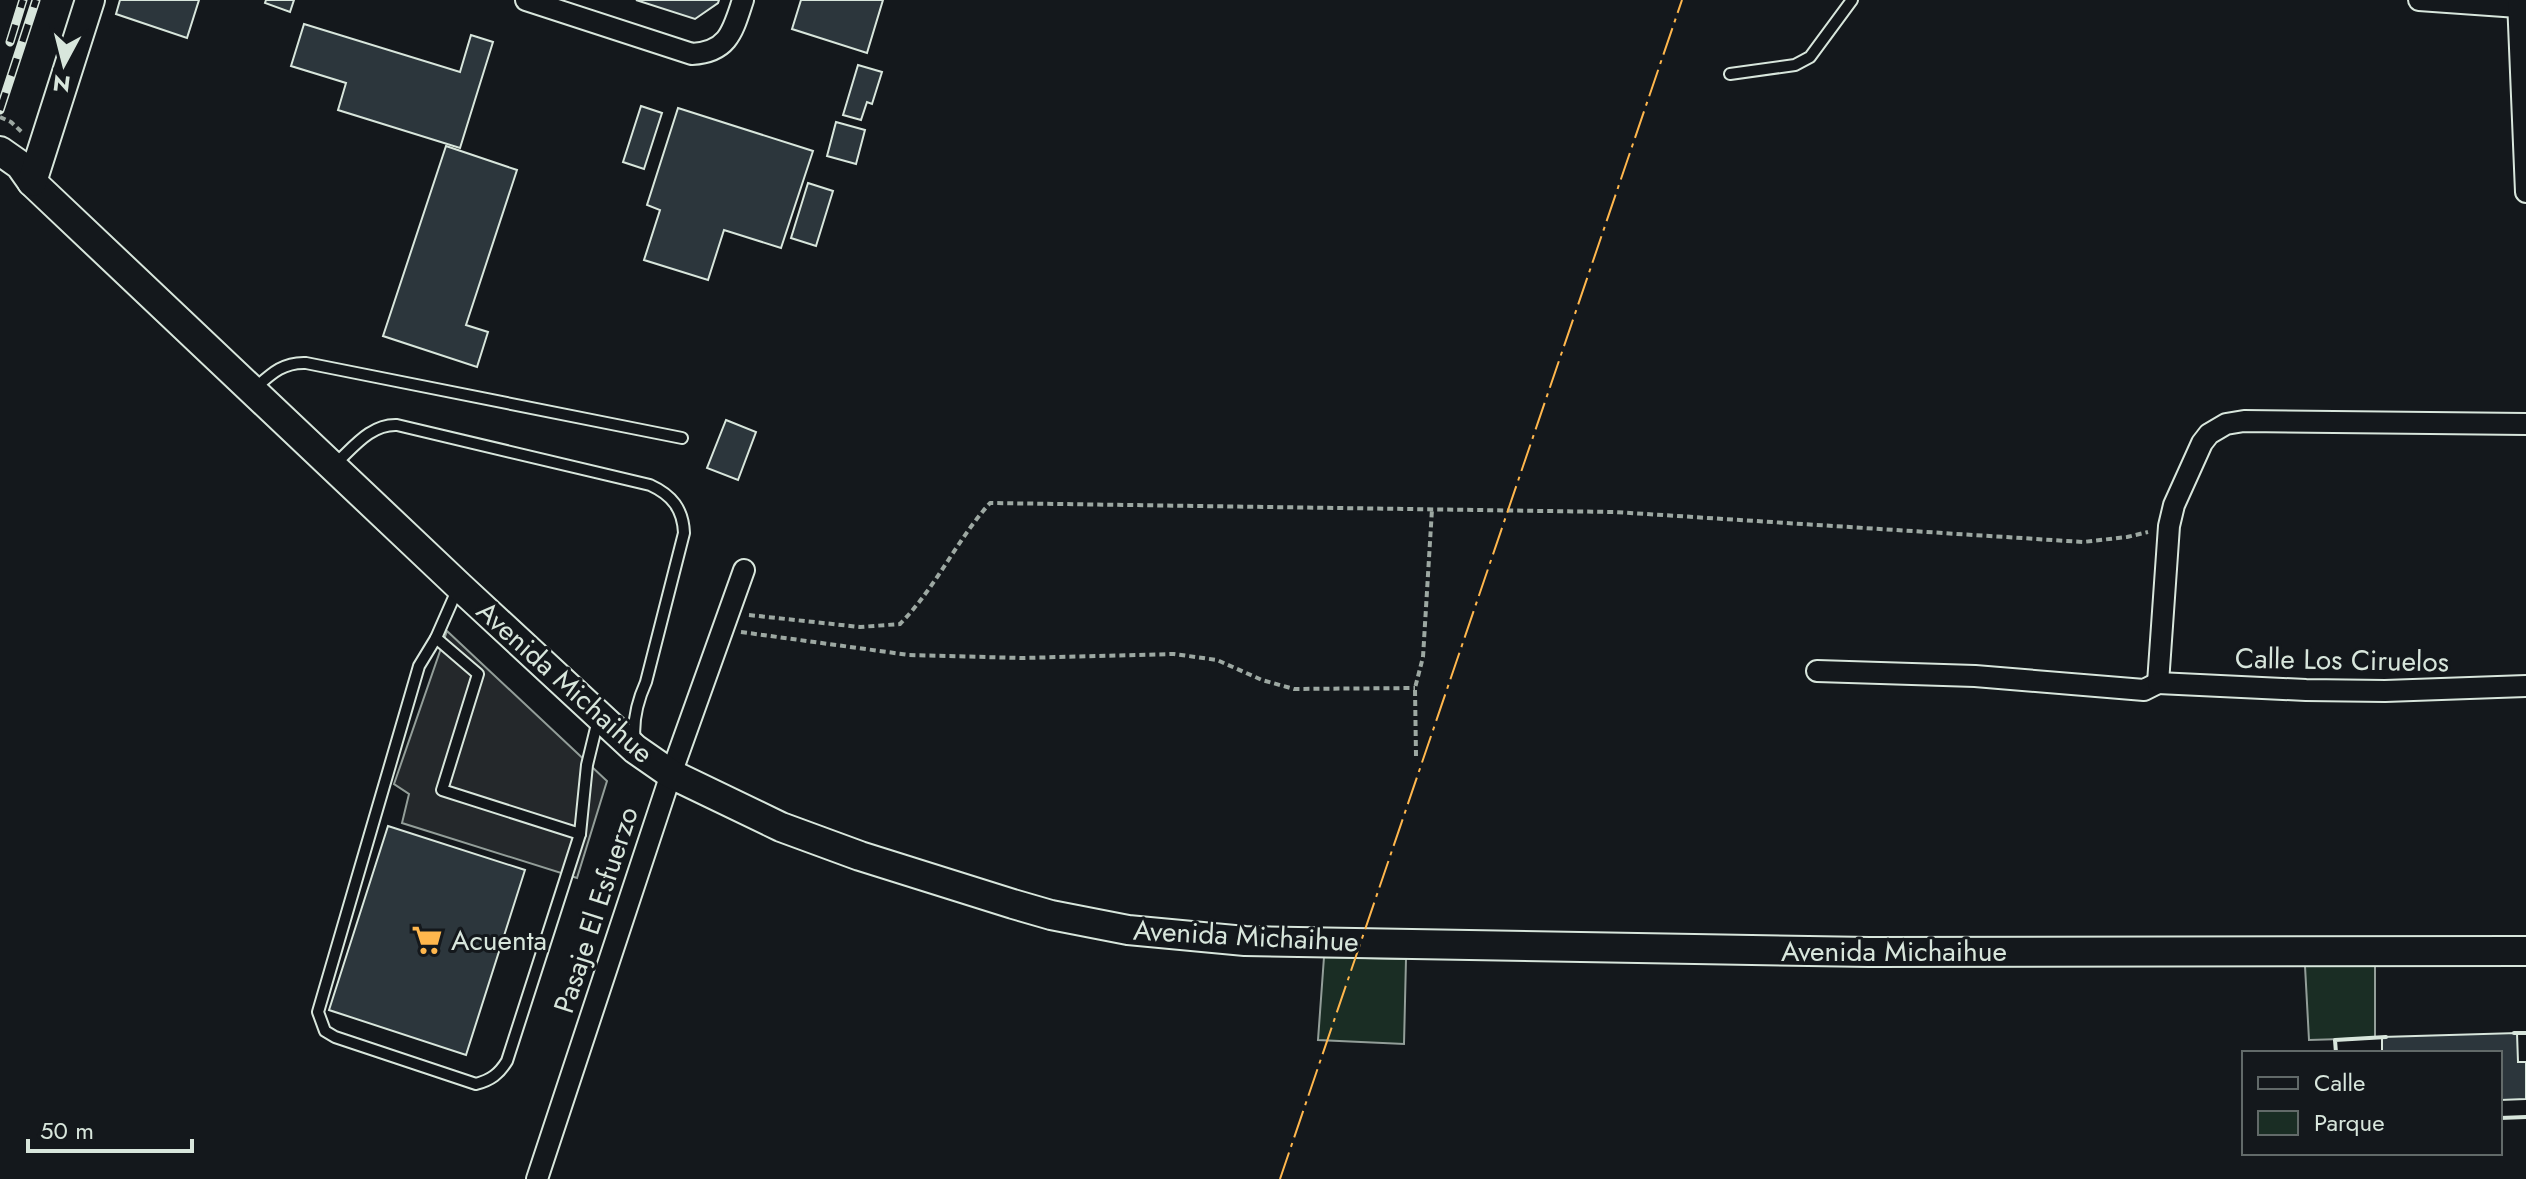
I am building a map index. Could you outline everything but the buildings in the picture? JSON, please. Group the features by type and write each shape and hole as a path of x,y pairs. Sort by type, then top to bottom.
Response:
{"street":[{"path":"32,182 90,0"},
{"path":"526,0 692,54 715,49 724,43 731,34 743,0"},
{"path":"2419,0 2518,3 2523,50 2526,192"},
{"name":"Avenida Michaihue","path":"0,151 20,165 32,182 635,749 671,774 781,827 860,856 1051,915 1167,935 1259,941 1869,952 2526,951"},
{"path":"2158,683 2169,526 2181,487 2209,434 2226,424 2244,421 2526,424"},
{"name":"Pasaje El Esfuerzo","path":"537,1179 671,774 744,570"},
{"name":"Calle Los Ciruelos","path":"1817,671 1975,676 2144,690 2158,683 2306,690 2526,686"}],"lane":[{"path":"1730,74 1795,65 1810,57 1852,0"},
{"path":"253,390 273,373 293,363 306,363 682,438"},
{"path":"333,466 373,430 388,424 650,485 670,497 682,517 684,533 635,716 635,749"},
{"path":"459,586 436,638 419,666 318,1012 325,1031 476,1084 500,1073 507,1061 580,834 587,765 598,717"},
{"path":"436,638 478,674 442,790 580,834"}],"path":[{"path":"725,621 860,627 900,624 923,600 971,524 990,503 1615,512 2083,542 2127,537 2169,526"},
{"path":"1416,756 1415,688 1423,657 1432,509"},
{"path":"725,621 909,655 1022,658 1174,654 1217,660 1262,680 1294,689 1415,688"}],"green space":[{"path":"1324,957 1406,959 1404,1044 1318,1040"},
{"path":"2305,966 2375,966 2375,1038 2309,1040"}],"shaded area":[{"path":"447,631 607,781 577,878 402,823 409,794 394,784"}],"railway":[{"path":"10,42 23,0"},
{"path":"0,110 36,0"}],"wall":[{"path":"2514,1033 2526,1033"},
{"path":"2336,1051 2335,1040 2386,1037"},
{"path":"2502,1118 2526,1117"}],"power":[{"path":"1280,1179 1682,0"}],"place":[{"name":"Acuenta","path":"427,940"}]}
